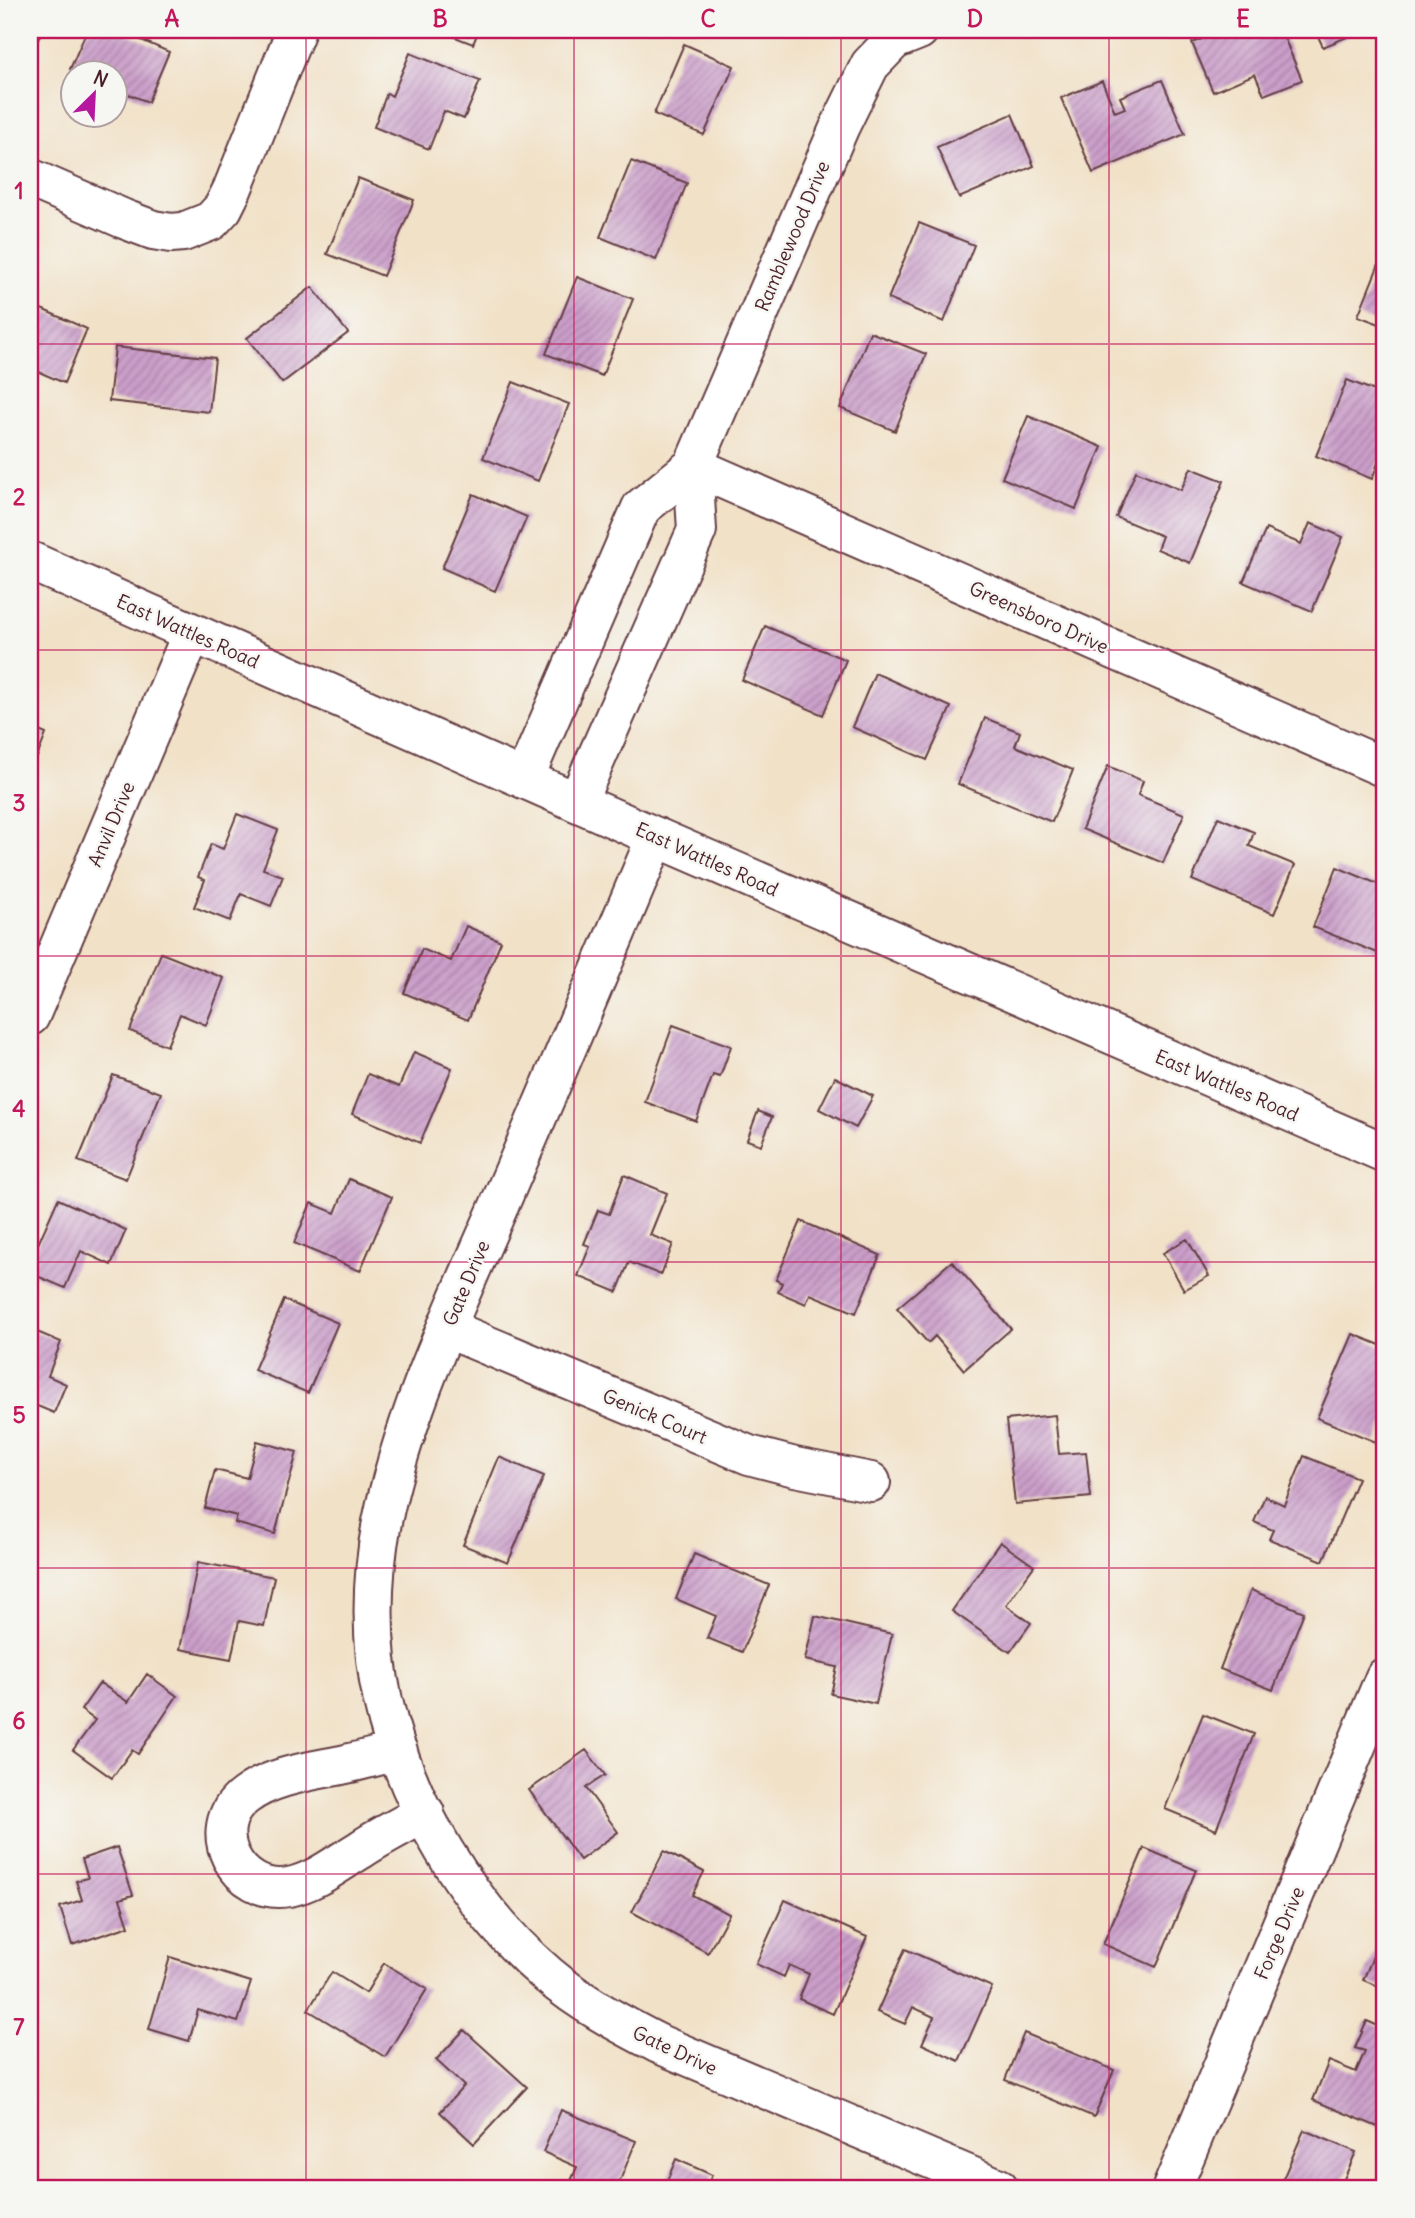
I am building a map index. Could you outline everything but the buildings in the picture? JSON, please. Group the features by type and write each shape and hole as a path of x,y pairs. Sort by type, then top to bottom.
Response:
{"street":[{"path":"30,178 153,230 183,232 211,221 223,208 232,190 296,30"},
{"name":"Ramblewood Drive","path":"577,802 697,530 693,466 860,81 870,65 894,40 919,30"},
{"name":"Ramblewood Drive","path":"524,779 641,508 693,466"},
{"name":"Greensboro Drive","path":"693,466 1383,759"},
{"name":"East Wattles Road","path":"30,561 656,837 1385,1153"},
{"name":"Anvil Drive","path":"30,1016 192,633"},
{"name":"Gate Drive","path":"656,837 446,1328 413,1411 394,1469 381,1526 376,1564 376,1660 383,1701 398,1751 425,1813 446,1851 480,1902 513,1940 550,1976 609,2018 704,2065 999,2188"},
{"name":"Genick Court","path":"446,1328 749,1455 872,1482"},
{"name":"Forge Drive","path":"1172,2188 1385,1678"},
{"path":"398,1751 260,1786 242,1798 230,1814 226,1827 230,1858 241,1873 255,1882 271,1888 287,1888 306,1883 386,1833 425,1813"}]}
